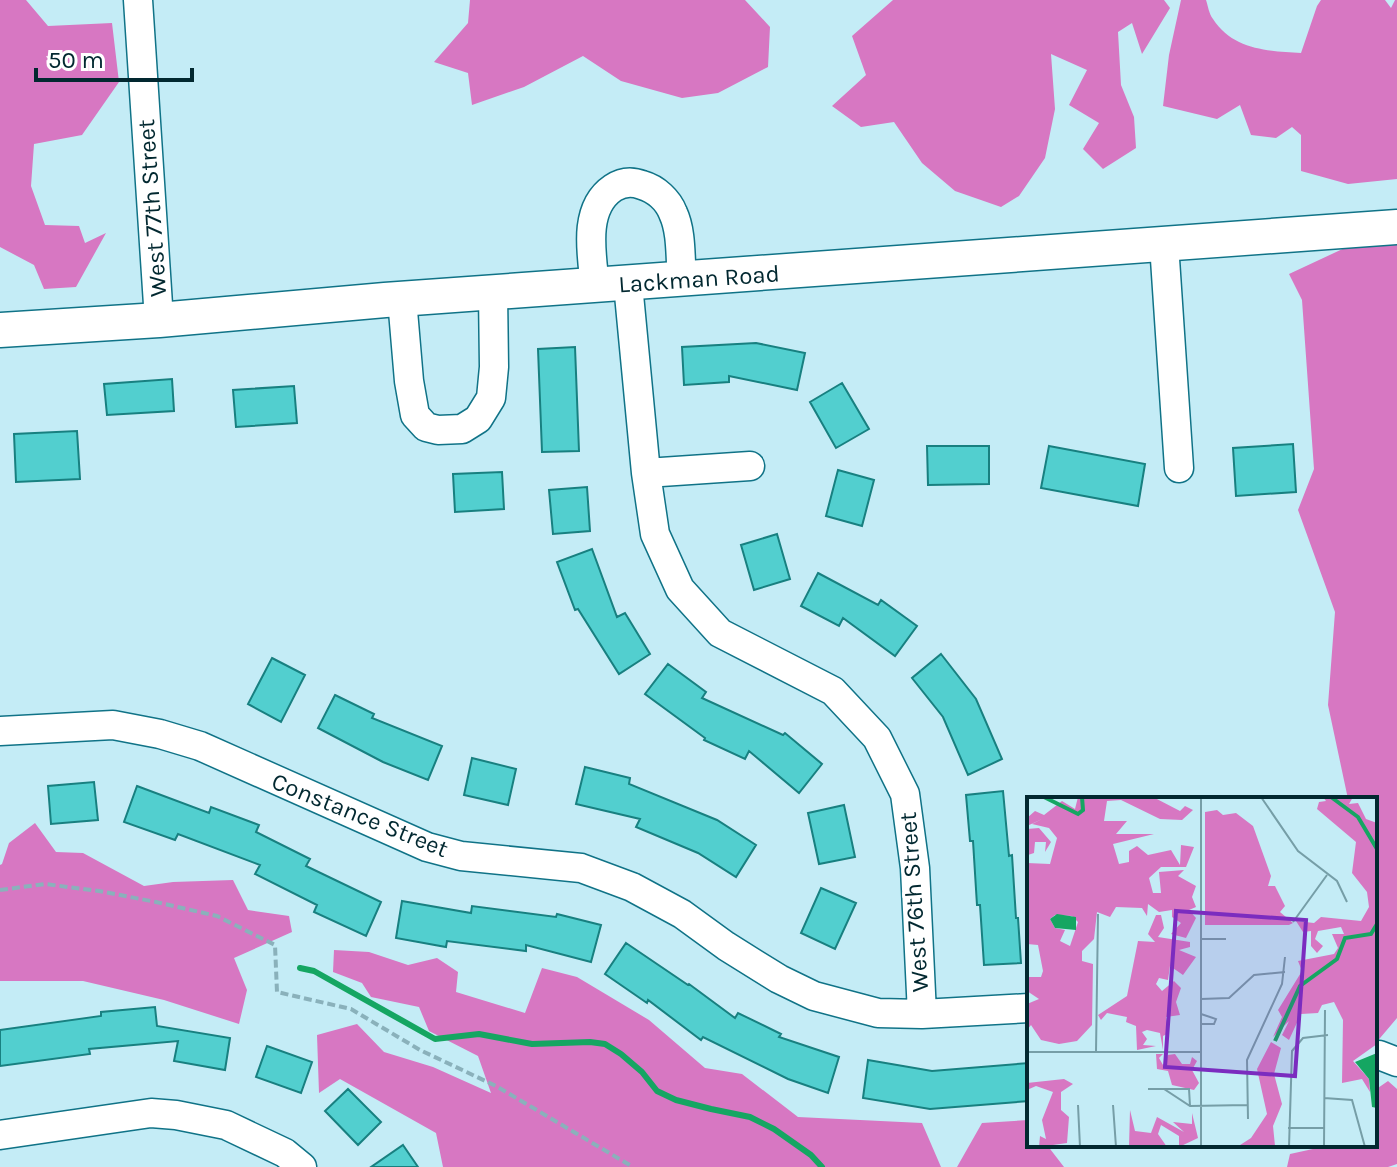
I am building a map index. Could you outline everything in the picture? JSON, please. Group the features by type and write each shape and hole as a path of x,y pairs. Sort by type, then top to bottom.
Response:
{"main road":[{"name":"Lackman Road","path":"0,330 1397,227"}],"street":[{"name":"West 77th Street","path":"138,0 159,320"},
{"path":"612,285 591,235 594,216 606,194 622,183 631,182 657,192 672,209 682,280"},
{"path":"1164,244 1179,468"},
{"name":"West 76th Street","path":"612,285 655,534 680,589 720,633 833,691 877,738 905,794 915,868 922,1014"},
{"path":"402,299 415,415 426,427 462,429 478,419 491,398 494,367 493,293"},
{"path":"646,473 750,466"},
{"name":"Constance Street","path":"0,731 113,725 160,734 200,746 427,847 461,856 581,868 632,887 682,914 779,979 814,996 878,1013 922,1014 1027,1008"},
{"path":"0,1135 151,1113 176,1115 226,1125 285,1153 302,1167"}],"path":[{"path":"0,890 45,884 99,891 217,916 275,945 277,992 351,1009 420,1050 496,1086 633,1167"}],"shaded area":[{"path":"0,0 26,0 48,26 112,23 119,82 82,135 34,144 31,186 45,225 79,226 85,243 106,233 76,287 44,289 34,265 0,247"},
{"path":"470,0 745,0 770,27 768,67 718,93 682,98 621,81 583,56 524,87 472,105 468,73 434,62 468,23"},
{"path":"893,0 1164,0 1170,8 1142,54 1132,23 1118,32 1121,85 1134,117 1136,148 1103,169 1083,149 1099,123 1069,105 1087,70 1051,54 1055,109 1045,158 1019,196 1001,207 955,191 922,163 894,122 861,127 832,106 866,75 852,36"},
{"path":"1181,0 1206,0 1212,17 1221,29 1241,43 1264,50 1301,53 1321,0 1385,0 1391,8 1397,0 1397,179 1348,184 1301,171 1301,135 1292,127 1276,138 1251,135 1240,105 1217,119 1163,106 1169,55"},
{"path":"1397,244 1397,1018 1377,1042 1377,797 1348,797 1328,705 1335,612 1298,510 1314,469 1302,300 1289,274 1349,246"},
{"path":"35,823 56,852 83,853 144,886 233,880 248,910 289,916 292,932 234,958 247,990 239,1024 164,1000 83,981 0,981 0,865 9,843"},
{"path":"334,950 369,952 408,965 437,958 458,972 456,992 525,1013 542,968 577,977 649,1020 705,1068 742,1074 798,1117 922,1123 941,1167 443,1167 436,1133 340,1079 319,1093 317,1035 357,1024 384,1052 433,1067 491,1093 478,1056 429,1031 419,1007 371,997 362,983 333,972"},
{"path":"1388,1081 1397,1089 1397,1164 1388,1167 1287,1167 1290,1154 1322,1147 1377,1147 1377,1089"},
{"path":"1027,1120 1027,1147 1049,1147 1064,1167 957,1167 982,1123"}],"building":[{"path":"756,343 805,353 797,390 729,376 729,382 684,385 682,347"},
{"path":"575,347 579,451 542,452 538,349"},
{"path":"172,379 174,411 107,415 104,384"},
{"path":"842,383 869,429 836,448 810,402"},
{"path":"294,386 297,423 236,427 233,390"},
{"path":"77,431 80,479 16,482 14,434"},
{"path":"1293,444 1296,492 1236,496 1233,448"},
{"path":"927,446 989,446 989,484 928,485"},
{"path":"1049,446 1145,464 1138,506 1041,488"},
{"path":"838,470 874,480 862,526 826,516"},
{"path":"502,472 504,509 455,512 453,474"},
{"path":"587,487 590,531 553,534 549,490"},
{"path":"777,534 790,579 754,590 741,545"},
{"path":"592,549 617,617 625,613 650,654 619,674 578,609 575,610 557,562"},
{"path":"818,573 878,605 881,600 917,626 895,656 843,618 839,626 801,606"},
{"path":"941,654 976,699 1002,759 968,775 943,717 912,678"},
{"path":"272,658 305,675 281,722 248,704"},
{"path":"668,664 706,692 702,698 783,735 785,733 822,764 799,793 749,751 745,759 704,740 645,694"},
{"path":"335,695 374,714 372,718 442,746 428,780 383,762 318,728"},
{"path":"472,758 516,769 508,805 464,795"},
{"path":"585,767 630,778 629,784 717,820 756,845 736,877 698,853 636,827 640,819 576,804"},
{"path":"94,782 98,820 51,824 48,786"},
{"path":"137,786 209,813 211,807 259,825 256,832 310,859 306,866 381,902 366,936 314,912 317,905 255,874 260,865 178,834 175,840 124,822"},
{"path":"1003,791 1021,963 984,965 966,795"},
{"path":"844,805 855,857 819,864 808,813"},
{"path":"821,888 856,903 835,949 801,933"},
{"path":"402,901 471,913 472,906 556,917 557,914 601,925 591,962 526,945 526,951 447,941 446,947 396,938"},
{"path":"626,943 735,1018 738,1013 781,1034 779,1037 839,1057 828,1093 788,1079 703,1037 701,1040 648,1000 647,1003 605,974"},
{"path":"155,1007 157,1026 230,1038 225,1070 174,1061 178,1041 89,1049 90,1054 0,1066 0,1030 101,1016 101,1012"},
{"path":"267,1046 312,1062 301,1093 256,1077"},
{"path":"868,1060 932,1071 1027,1063 1027,1101 930,1109 863,1098"},
{"path":"348,1089 381,1122 358,1145 325,1111"},
{"path":"403,1145 418,1167 371,1167"}],"waterway":[{"path":"300,968 314,971 435,1039 479,1034 532,1044 605,1044 642,1072 657,1091 676,1100 750,1117 774,1129 811,1155 822,1167"}]}
